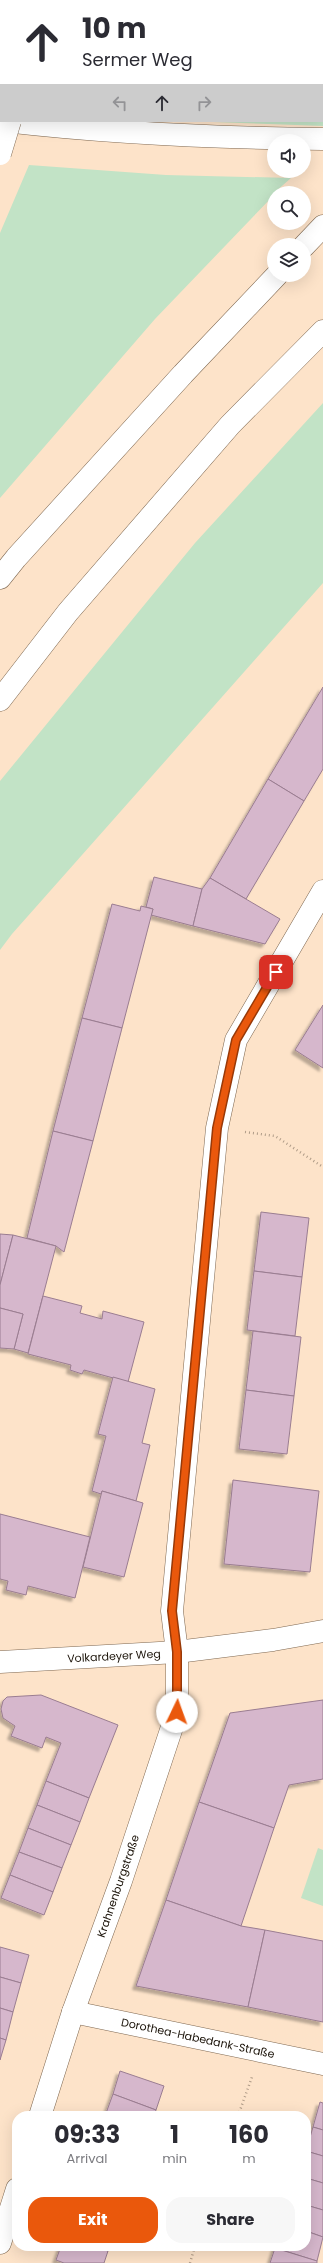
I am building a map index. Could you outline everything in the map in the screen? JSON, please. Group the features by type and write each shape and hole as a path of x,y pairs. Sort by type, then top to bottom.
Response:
{"main road":[{"path":"0,154 10,122"},
{"path":"13,122 81,130 259,138 323,139"},
{"path":"311,239 323,226"},
{"path":"0,578 16,558 183,374 270,282"},
{"path":"0,700 68,612 230,424 323,331"},
{"name":"Krahnenburgstraße","path":"42,2111 73,2012 121,1881 177,1712 177,1652 172,1611 217,1128 236,1040 323,891"},
{"name":"Volkardeyer Weg","path":"0,1662 177,1652 273,1640 323,1631"},
{"name":"Dorothea-Habedank-Straße","path":"73,2012 323,2064"},
{"path":"0,2243 12,2205"}],"lane":[{"path":"0,0 79,0"}],"path":[{"path":"217,1128 275,1136 323,1167"},
{"path":"240,2111 253,2073"},
{"path":"190,2263 194,2251"}],"green space":[{"path":"212,122 323,122 323,126"},
{"path":"29,165 166,175 291,178 282,186 267,186 267,202 155,319 0,498 0,233"},
{"path":"323,403 323,583 12,934 0,950 0,781 195,543"},
{"path":"318,1848 323,1850 323,1906 301,1898"}],"building":[{"path":"323,687 323,769 304,801 268,779"},
{"path":"268,779 304,801 246,899 210,878"},
{"path":"154,877 202,889 193,926 151,915 153,909 146,907"},
{"path":"210,878 280,919 265,944 193,926 202,889"},
{"path":"112,904 140,911 141,906 153,909 122,1028 82,1018"},
{"path":"323,1005 323,1068 295,1050"},
{"path":"82,1018 122,1028 93,1141 53,1131"},
{"path":"53,1131 93,1141 64,1252 56,1246 27,1238"},
{"path":"261,1212 309,1218 302,1277 254,1271"},
{"path":"0,1234 13,1235 0,1285"},
{"path":"13,1235 56,1246 28,1353 14,1349 23,1314 0,1308 0,1285"},
{"path":"254,1271 302,1277 295,1336 247,1330"},
{"path":"43,1296 82,1306 80,1313 102,1319 103,1311 144,1322 128,1382 84,1370 82,1374 70,1370 71,1365 28,1354"},
{"path":"0,1308 23,1314 14,1349 0,1348"},
{"path":"253,1331 301,1337 294,1396 246,1390"},
{"path":"113,1377 155,1389 142,1443 150,1445 136,1501 102,1491 101,1494 92,1491 106,1436 98,1434"},
{"path":"246,1390 294,1396 287,1454 239,1449"},
{"path":"233,1480 319,1491 310,1572 224,1564"},
{"path":"102,1491 143,1503 124,1577 83,1567"},
{"path":"0,1514 90,1537 75,1598 28,1586 26,1595 6,1590 8,1581 0,1579"},
{"path":"41,1695 118,1725 89,1798 46,1781 61,1743 46,1737 42,1748 11,1736 15,1726 3,1718 1,1709 3,1701 7,1697"},
{"path":"323,1700 323,1779 289,1785 274,1828 199,1802 230,1713"},
{"path":"46,1781 89,1798 80,1822 37,1805"},
{"path":"199,1802 274,1828 241,1926 166,1900"},
{"path":"37,1805 80,1822 71,1845 28,1828"},
{"path":"28,1828 71,1845 62,1868 19,1852"},
{"path":"19,1852 62,1868 53,1892 10,1875"},
{"path":"10,1875 53,1892 44,1915 1,1898"},
{"path":"166,1900 241,1926 265,1930 248,2007 136,1986"},
{"path":"265,1930 323,1941 323,2022 248,2007"},
{"path":"0,1947 29,1955 21,1983 0,1977"},
{"path":"0,1977 21,1983 13,2012 0,2008"},
{"path":"0,2008 13,2012 6,2040 0,2038"},
{"path":"0,2038 6,2040 0,2060"},
{"path":"120,2071 164,2086 156,2110 113,2094"},
{"path":"113,2094 156,2110 156,2111 107,2111"},
{"path":"320,2102 323,2103 323,2130 313,2127"},
{"path":"313,2127 323,2130 323,2156 311,2152 311,2134"},
{"path":"311,2152 323,2156 323,2183 311,2179"},
{"path":"311,2179 323,2183 323,2210 311,2206"},
{"path":"311,2206 323,2210 323,2237 311,2233"},
{"path":"311,2233 323,2237 317,2261 285,2251 311,2251"},
{"path":"59,2251 108,2251 104,2263 64,2263 56,2260"},
{"path":"274,2251 285,2251 317,2261 317,2263 270,2263"}],"route":[{"path":"177,1712 177,1652 172,1611 217,1128 236,1040 276,972"}]}
